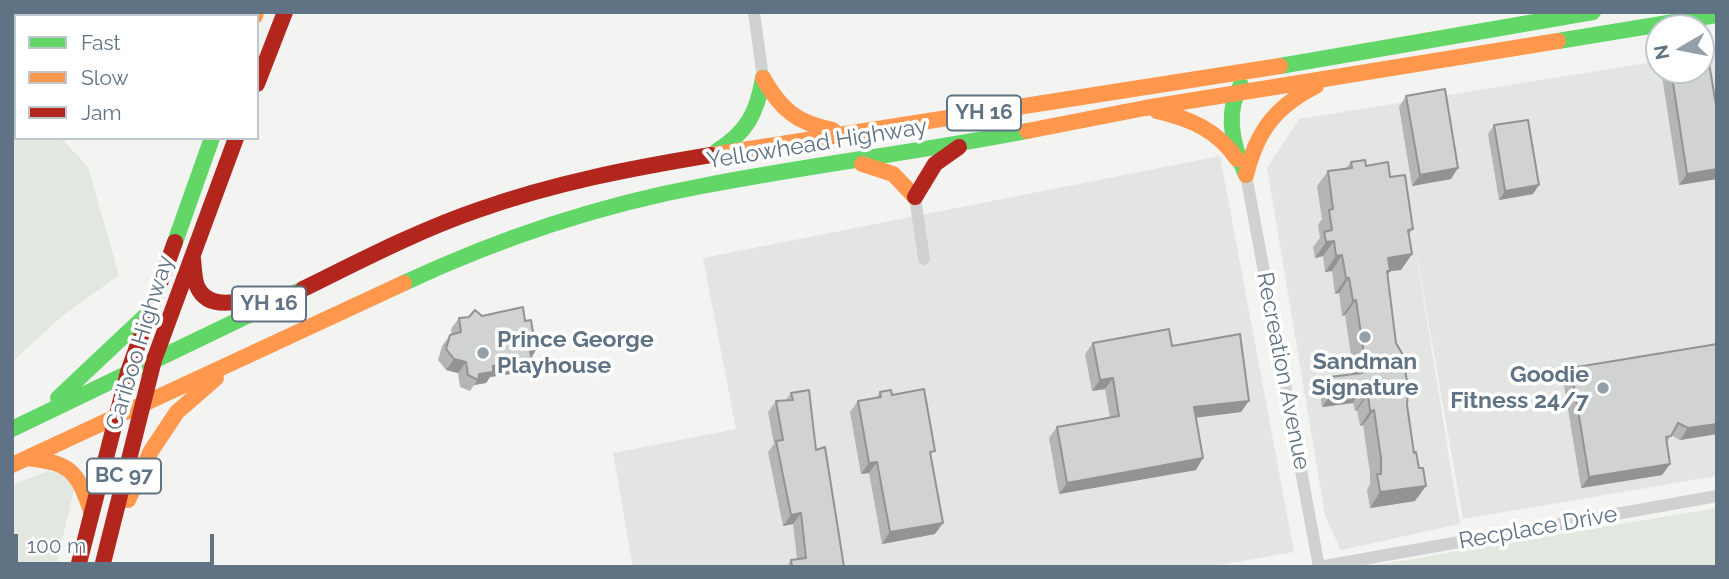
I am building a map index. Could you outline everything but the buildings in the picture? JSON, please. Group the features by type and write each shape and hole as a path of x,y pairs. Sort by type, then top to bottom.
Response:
{"highway":[{"path":"259,79 285,12"},
{"name":"Yellowhead Highway","path":"12,429 384,248 461,215 607,172 1300,62 1593,12"},
{"name":"Yellowhead Highway","path":"20,462 450,261 530,230 678,190 962,145 1145,108 1717,15"},
{"path":"1242,169 1232,121 1235,93 1245,82 1300,62"},
{"path":"1242,169 1271,113 1280,105 1334,77"},
{"path":"763,78 777,104 792,119 849,133"},
{"path":"708,156 738,138 755,120 763,78"},
{"path":"1145,108 1196,121 1216,135 1242,169"},
{"name":"Cariboo Highway","path":"78,567 114,418 128,372 211,140"},
{"name":"Cariboo Highway","path":"102,567 154,360 235,140"},
{"path":"846,162 889,170 904,179 915,197 934,164 962,145"},
{"path":"193,251 193,276 197,287 209,300 227,305 237,304 384,248"},
{"path":"39,416 148,313"},
{"path":"107,547 151,451 172,419 235,361"},
{"path":"20,462 62,462 80,478 91,513"}],"street":[{"path":"754,12 763,78"},
{"name":"Recreation Avenue","path":"1242,169 1319,567"},
{"path":"915,197 924,259"},
{"name":"Recplace Drive","path":"1319,567 1717,496"}],"shaded area":[{"path":"12,12 159,12 14,14 12,72"},
{"path":"1715,52 1717,476 1463,519 1412,228 1460,524 1341,550 1325,516 1267,168 1299,119 1645,63 1645,84 1715,84"},
{"path":"12,128 14,140 63,140 88,167 119,275 61,317 12,362"},
{"path":"1220,156 1294,552 1207,567 633,567 613,453 736,429 703,258"},
{"path":"48,471 67,476 75,485 56,567 12,567 12,485"},
{"path":"1717,508 1717,567 1364,567"}],"traffic: fast":[{"path":"1280,66 1593,12"},
{"path":"1558,41 1717,15"},
{"path":"717,151 736,136 749,120 758,102 763,78"},
{"path":"1241,85 1233,107 1232,130 1246,175"},
{"path":"404,283 513,238 626,203 743,178 1027,131"},
{"path":"175,242 211,140"},
{"path":"12,429 303,289"},
{"path":"58,398 144,317"}],"traffic: slow":[{"path":"1027,131 1145,108 1558,41"},
{"path":"711,155 1280,66"},
{"path":"763,78 776,99 791,113 809,123 833,130"},
{"path":"1246,175 1256,145 1270,122 1289,103 1316,86"},
{"path":"1157,111 1202,127 1221,140 1237,159"},
{"path":"862,164 893,174 915,197"},
{"path":"12,465 404,283"},
{"path":"128,500 151,451 177,412 216,378"},
{"path":"27,458 53,463 70,471 81,486 91,511"}],"traffic: jam":[{"path":"259,79 285,12"},
{"path":"102,567 154,360 235,140"},
{"path":"915,197 935,164 959,147"},
{"path":"303,289 411,237 507,200 593,177 711,155"},
{"path":"78,567 128,372 175,242"},
{"path":"193,259 197,286 209,299 226,303 261,295"}],"place":[{"name":"Sandman Signature","path":"1365,337"},
{"name":"Prince George Playhouse","path":"483,353"},
{"name":"Goodie Fitness 24/7","path":"1603,388"}]}
